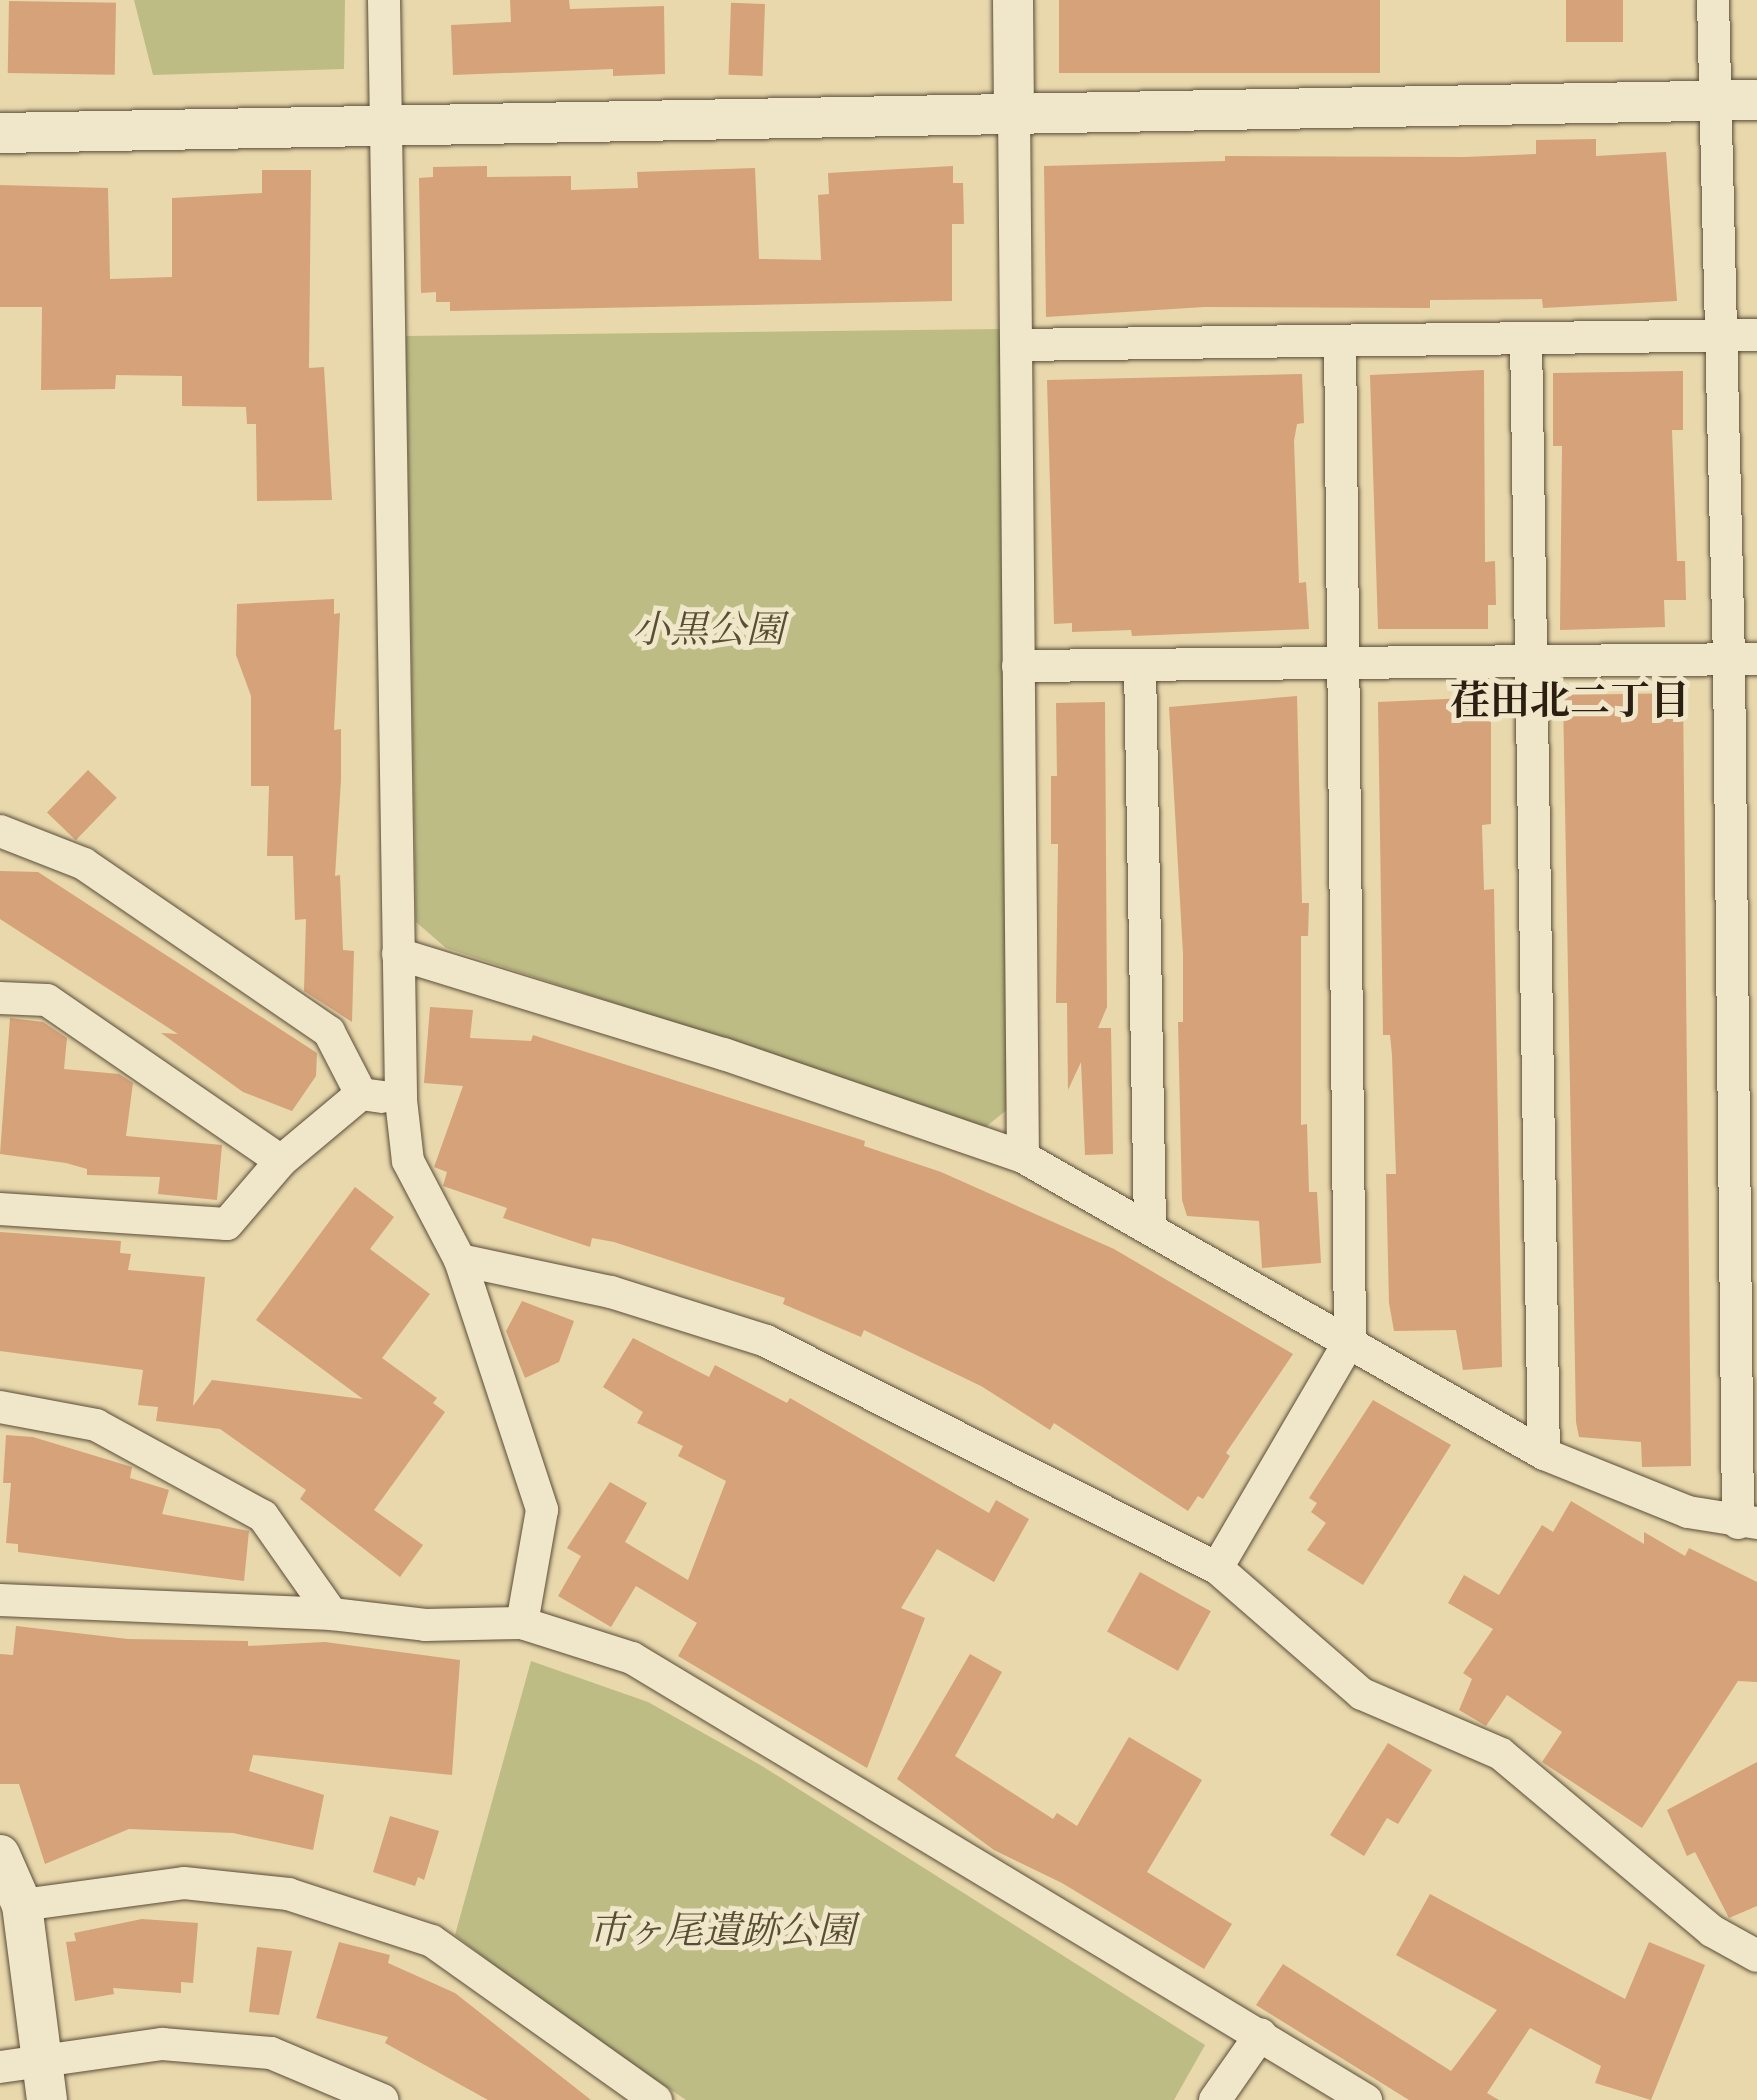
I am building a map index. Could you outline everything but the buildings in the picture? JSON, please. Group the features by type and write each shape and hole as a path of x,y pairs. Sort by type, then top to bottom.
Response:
{"street":[{"path":"384,0 401,1100 408,1161 460,1260 542,1510 522,1624"},
{"path":"1013,0 1023,1157"},
{"path":"398,954 724,1054 1023,1157 1544,1454 1688,1512 1748,1523 1743,659 1718,336 1713,0"},
{"path":"0,133 1014,110 1757,100"},
{"path":"1017,346 1757,335"},
{"path":"1526,338 1544,1454"},
{"path":"1217,1568 1350,1340 1340,341"},
{"path":"1018,666 1743,659"},
{"path":"1140,665 1150,1227"},
{"path":"0,831 84,864 329,1032 362,1094"},
{"path":"0,998 47,1000 281,1161"},
{"path":"0,1209 227,1224 281,1161 362,1094 401,1100"},
{"path":"460,1260 611,1292 766,1341 1217,1568 1362,1694 1501,1754 1712,1931 1757,1956"},
{"path":"0,1407 96,1425 262,1516 332,1614"},
{"path":"0,1600 332,1614 425,1625 522,1624 632,1658 1366,2100"},
{"path":"0,1855 22,1905 47,2100"},
{"path":"22,1905 184,1883 288,1894 432,1940 656,2100"},
{"path":"1216,2100 1261,2034"},
{"path":"0,2067 162,2044 271,2053 382,2100"}],"green space":[{"path":"134,0 345,0 344,69 153,75"},
{"name":"小黒公園","path":"1001,329 1009,1108 982,1130 865,1085 446,948 416,922 406,336"},
{"name":"市ヶ尾遺跡公園","path":"531,1661 648,1702 762,1766 1205,2045 1174,2100 686,2100 561,2016 455,1935"}],"district":[{"name":"荏田北二丁目","path":"1570,700"}]}
